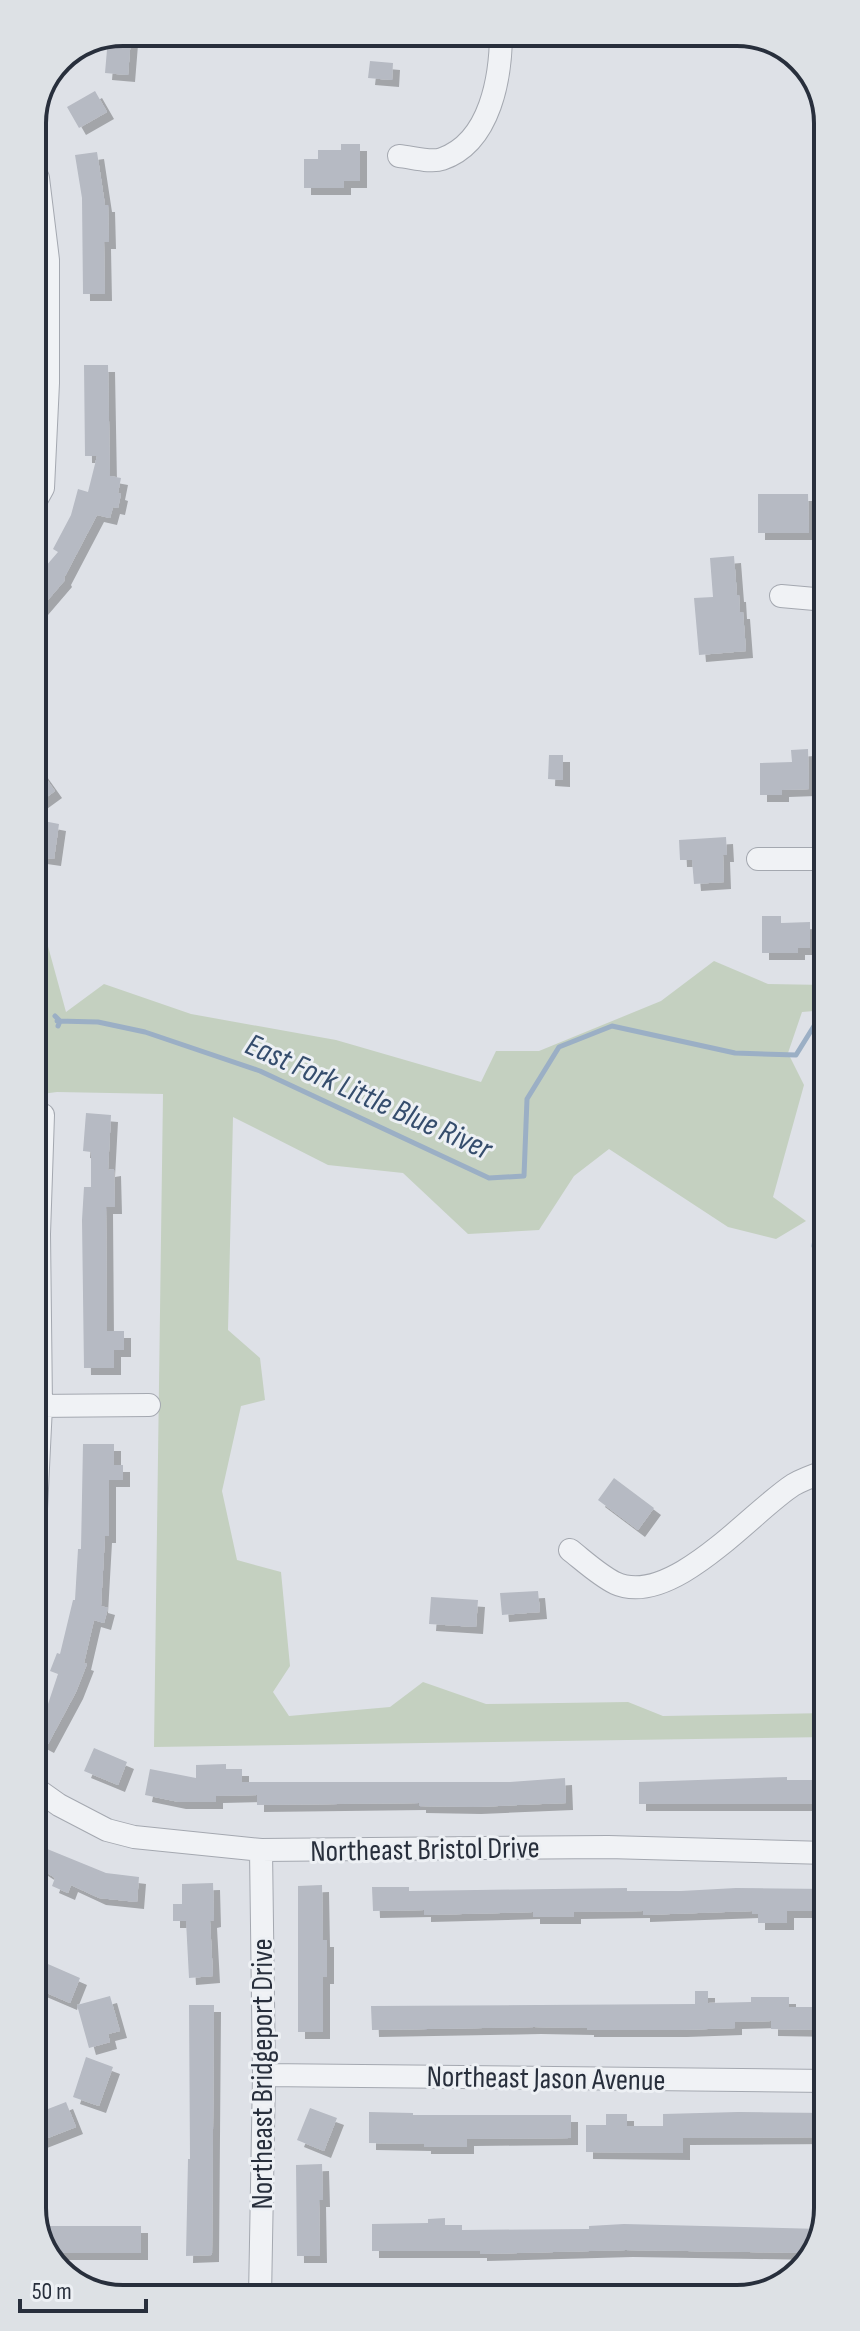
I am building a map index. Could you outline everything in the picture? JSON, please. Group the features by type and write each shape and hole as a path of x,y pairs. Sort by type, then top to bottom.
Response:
{"street":[{"path":"399,156 440,160 465,145 487,114 497,89 500,46"},
{"path":"46,244 46,397"},
{"path":"781,596 814,599"},
{"path":"758,859 814,859"},
{"path":"46,1406 149,1405"},
{"path":"570,1550 616,1583 633,1587 650,1585 690,1568 792,1485 814,1476"},
{"name":"Northeast Bristol Drive","path":"46,1795 107,1830 121,1834 261,1850 608,1847 814,1853"},
{"name":"Northeast Bridgeport Drive","path":"260,2285 264,2075 261,1850"},
{"name":"Northeast Jason Avenue","path":"264,2075 814,2081"}],"green space":[{"path":"46,939 66,1012 104,984 191,1014 336,1040 481,1082 496,1051 539,1051 661,1001 714,961 768,984 814,985 814,1011 802,1012 788,1053 804,1085 773,1197 806,1221 776,1239 728,1227 609,1149 574,1176 539,1230 468,1234 403,1173 328,1165 233,1117 228,1330 260,1358 265,1400 241,1406 222,1491 237,1560 281,1572 290,1666 273,1692 289,1716 390,1707 423,1682 486,1704 628,1702 663,1716 814,1713 814,1737 154,1747 163,1094 46,1093"}],"building":[{"path":"130,46 128,75 105,73 107,48"},
{"path":"370,61 393,63 392,80 368,78"},
{"path":"95,91 107,112 79,128 67,107"},
{"path":"341,144 360,144 360,181 344,181 344,188 304,188 304,159 318,159 318,150 341,150"},
{"path":"97,152 105,205 108,205 109,242 104,242 105,294 83,294 82,198 75,155"},
{"path":"84,365 108,365 110,476 121,478 118,508 113,507 110,518 97,515 65,580 46,602 46,566 58,552 53,549 71,515 78,489 88,492 97,456 85,456"},
{"path":"758,494 808,494 809,533 758,533"},
{"path":"734,556 746,651 699,655 694,598 713,597 710,558"},
{"path":"808,749 809,789 782,790 782,795 760,795 760,763 792,762 791,750"},
{"path":"549,755 563,755 563,780 548,779"},
{"path":"46,778 55,791 46,798"},
{"path":"46,822 59,824 54,859 46,858"},
{"path":"726,837 724,882 694,884 692,860 680,860 679,840"},
{"path":"762,916 781,916 781,923 810,922 810,948 798,948 798,953 762,953"},
{"path":"86,1113 111,1115 108,1170 114,1169 115,1207 106,1207 107,1331 124,1331 124,1350 114,1350 114,1368 84,1368 82,1220 84,1187 91,1187 91,1152 83,1151"},
{"path":"83,1444 114,1444 114,1465 123,1465 123,1480 109,1480 109,1536 105,1536 101,1606 108,1608 104,1623 94,1620 84,1663 87,1664 47,1746 46,1703 48,1704 58,1674 50,1671 57,1653 60,1654 75,1600 78,1549 81,1549"},
{"path":"614,1478 654,1508 638,1530 598,1500"},
{"path":"538,1591 540,1612 502,1615 500,1593"},
{"path":"431,1597 478,1600 476,1627 429,1624"},
{"path":"94,1748 127,1762 118,1785 84,1771"},
{"path":"226,1764 226,1769 242,1769 242,1782 510,1782 565,1778 566,1803 474,1807 419,1806 419,1803 257,1805 257,1795 216,1796 216,1802 179,1802 145,1795 150,1769 196,1778 196,1765"},
{"path":"787,1777 787,1780 814,1780 814,1804 639,1804 639,1782"},
{"path":"46,1848 106,1873 139,1877 137,1902 99,1898 71,1885 68,1893 52,1886 55,1878 46,1872"},
{"path":"213,1883 214,1920 210,1921 213,1976 189,1978 186,1921 173,1921 173,1904 182,1904 182,1884"},
{"path":"322,1885 323,1940 327,1940 323,2032 298,2032 298,1886"},
{"path":"372,1887 409,1887 409,1891 814,1889 814,1911 787,1911 787,1923 758,1923 758,1914 752,1914 752,1911 643,1915 643,1911 574,1912 574,1917 533,1917 533,1912 424,1915 424,1910 373,1911"},
{"path":"46,1963 80,1978 70,2003 46,1993"},
{"path":"695,1991 708,1991 708,2003 751,2002 751,1997 789,1997 789,2007 814,2007 814,2030 771,2029 771,2021 735,2022 735,2028 680,2030 534,2027 372,2030 371,2006 695,2004"},
{"path":"110,1996 120,2031 108,2034 110,2042 89,2048 77,2005"},
{"path":"189,2005 214,2005 212,2255 186,2256 190,2159"},
{"path":"86,2057 113,2067 99,2106 73,2097"},
{"path":"66,2102 76,2127 46,2139 46,2110"},
{"path":"310,2108 337,2118 324,2151 297,2140"},
{"path":"369,2112 571,2115 571,2138 467,2139 467,2147 369,2143"},
{"path":"814,2113 814,2137 683,2138 683,2153 586,2152 586,2125 606,2125 606,2114 627,2114 627,2126 663,2126 663,2114"},
{"path":"322,2164 320,2256 297,2256 296,2165"},
{"path":"445,2218 445,2225 462,2225 462,2230 589,2229 589,2226 624,2224 811,2229 799,2253 626,2250 480,2254 480,2251 372,2251 372,2224 428,2223 428,2219"},
{"path":"49,2226 141,2226 141,2253 60,2253"}],"waterway":[{"name":"East Fork Little Blue River","path":"55,1016 60,1021 58,1026"},
{"name":"East Fork Little Blue River","path":"57,1021 98,1022 145,1032 260,1071 489,1178 524,1176 527,1099 559,1047 612,1026 735,1053 796,1055 814,1026"}]}
